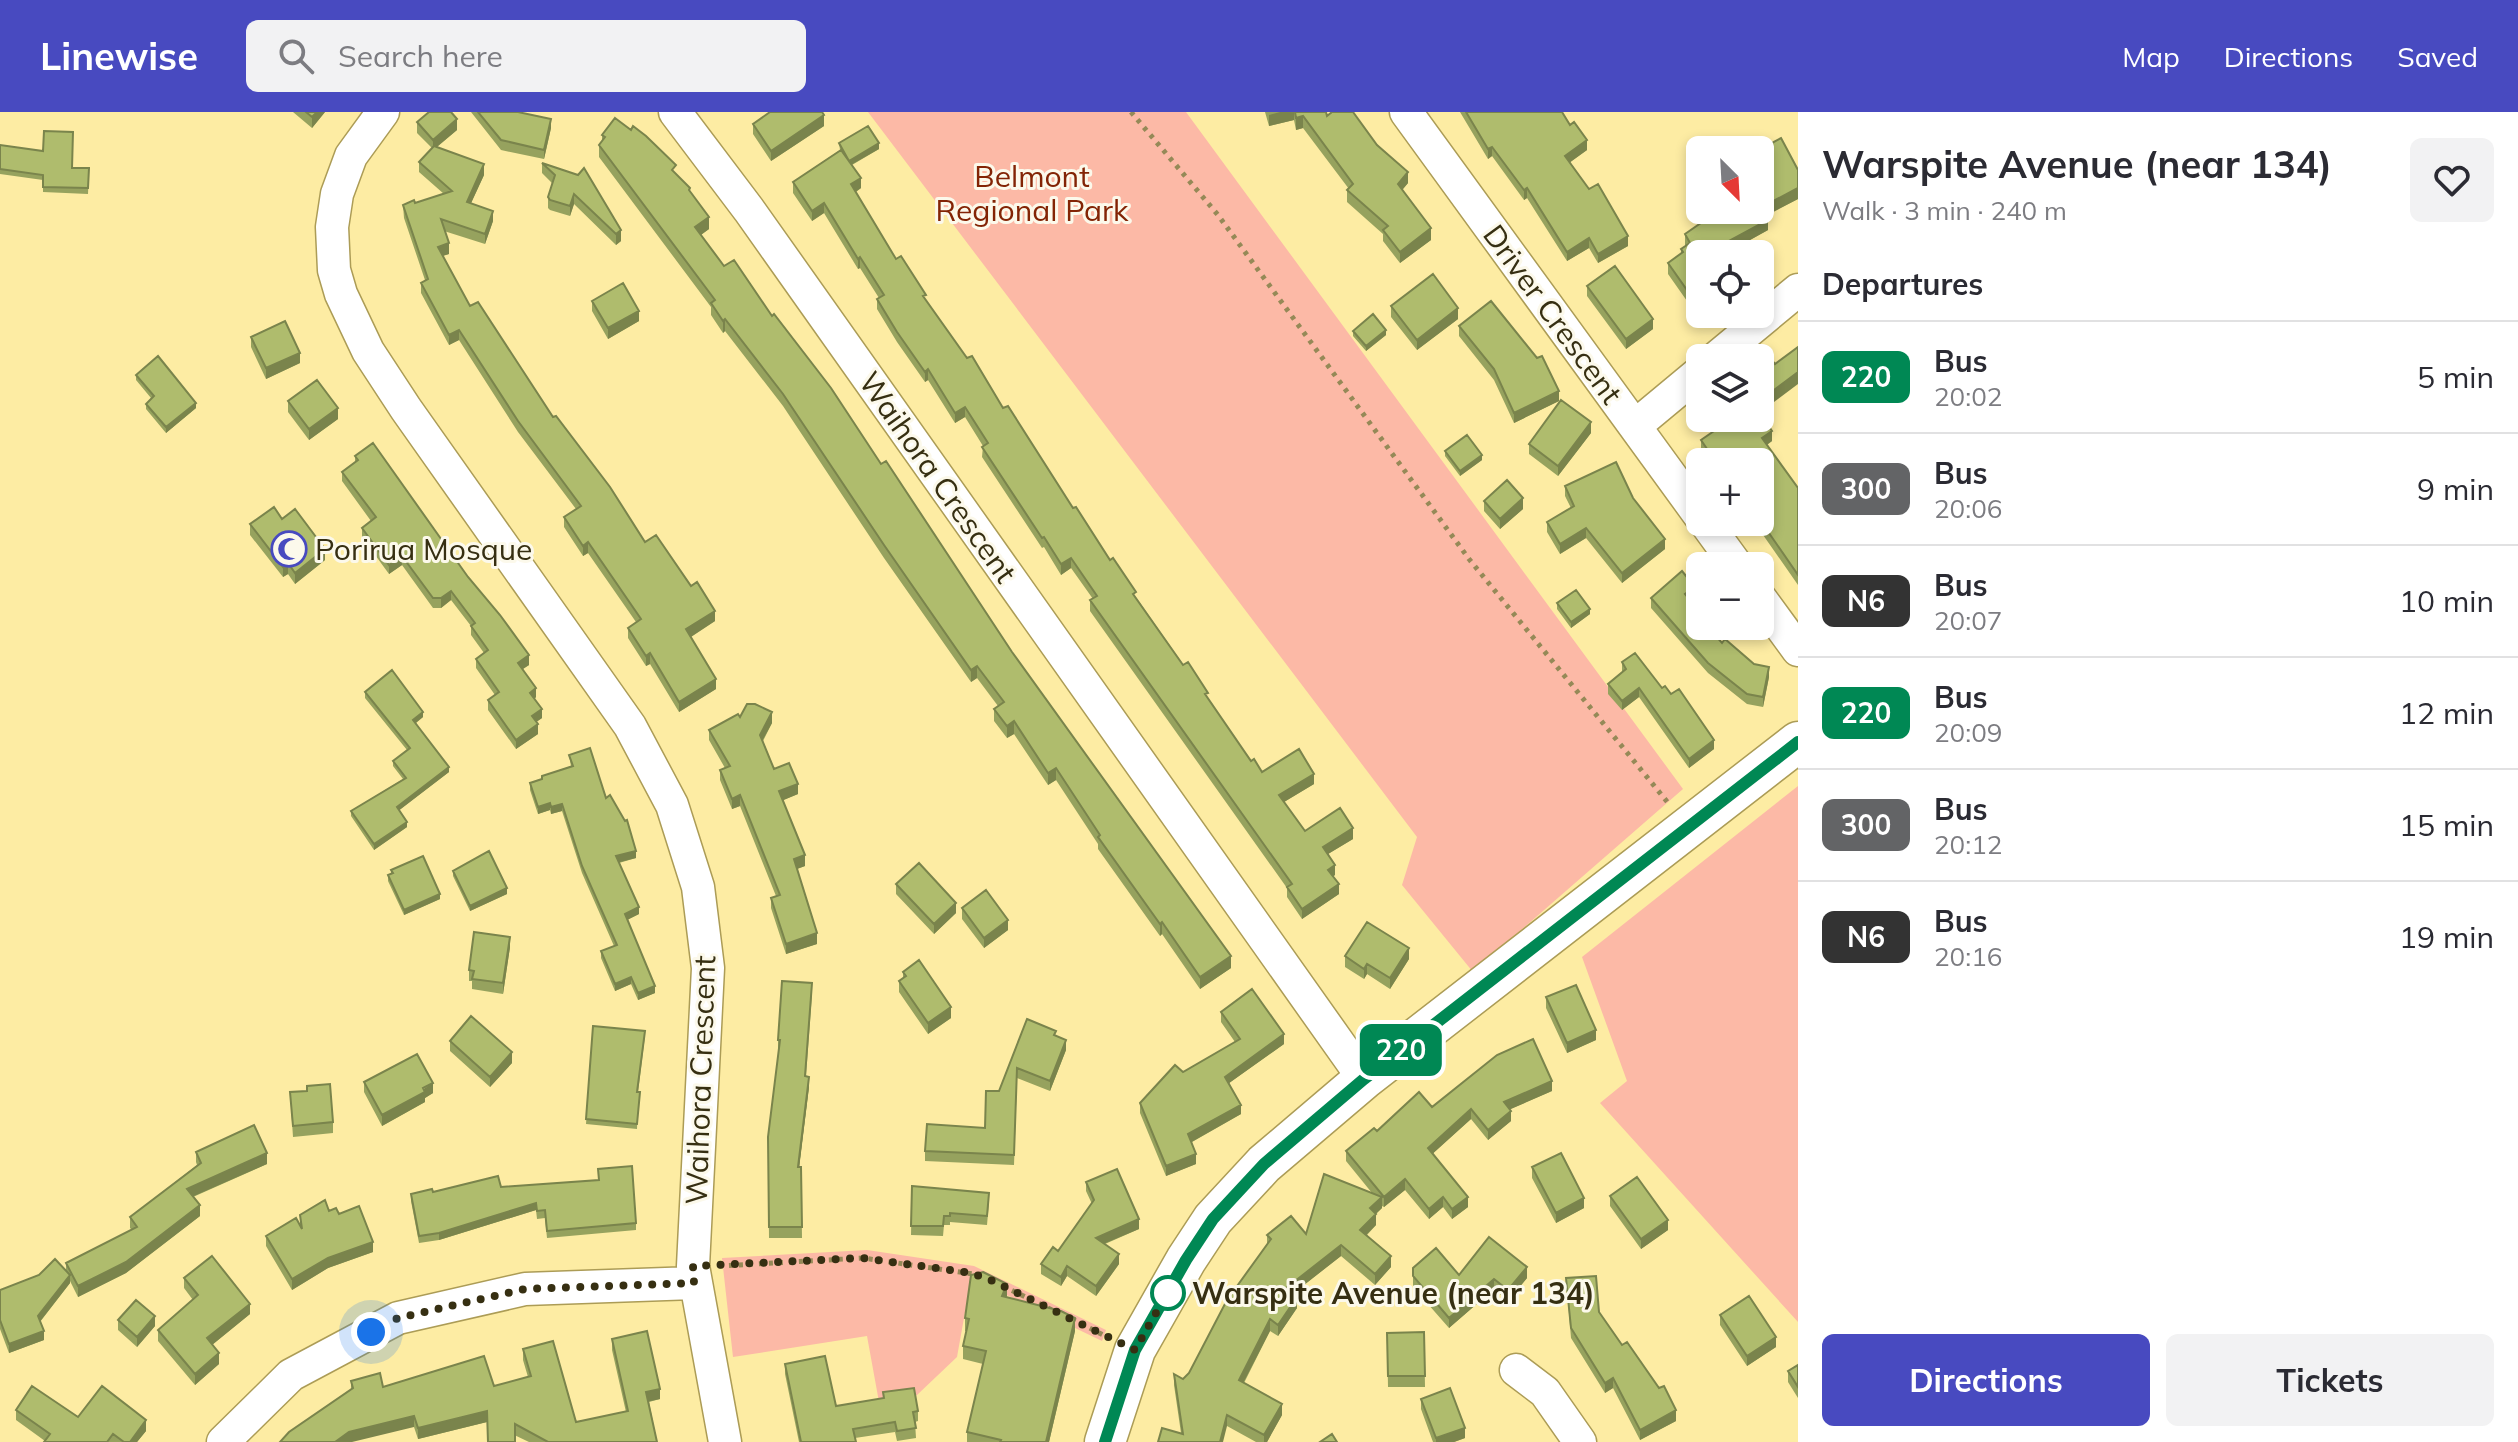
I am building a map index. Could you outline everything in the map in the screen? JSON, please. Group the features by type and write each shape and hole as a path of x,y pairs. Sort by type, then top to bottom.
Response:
{"main road":[{"path":"1105,1442 1135,1350 1186,1260 1213,1219 1264,1164 1364,1079 1798,742"}],"street":[{"name":"Waihora Crescent","path":"383,112 351,156 337,194 332,227 334,270 341,294 368,351 406,409 630,726 672,805 698,887 708,968 694,1275 725,1442"},
{"name":"Waihora Crescent","path":"675,112 749,210 1364,1079"},
{"name":"Driver Crescent","path":"1406,112 1686,497"},
{"path":"1733,344 1798,290"},
{"path":"1635,426 1686,384"},
{"path":"1774,617 1798,650"},
{"path":"223,1442 291,1375 398,1318 525,1289 694,1275"},
{"path":"1516,1370 1545,1392 1580,1442"}],"path":[{"path":"1131,112 1218,215 1469,559 1687,827"},
{"path":"694,1275 863,1258 971,1273 990,1279 1135,1350"}],"green space":[{"name":"Belmont Regional Park","path":"868,112 1186,112 1683,789 1473,972 1402,885 1417,837"},
{"path":"1798,786 1798,1322 1600,1103 1627,1081 1582,957"},
{"path":"867,1250 974,1266 1106,1330 1102,1341 982,1283 969,1290 957,1357 917,1395 879,1402 867,1336 733,1357 722,1258"}],"building":[{"path":"429,112 451,112 457,119 433,140 417,122"},
{"path":"478,112 518,112 551,119 544,150 501,140"},
{"path":"770,112 822,112 824,115 771,151 753,124"},
{"path":"1295,112 1326,112 1327,116 1332,112 1353,112 1377,145 1408,172 1398,184 1431,228 1400,252 1383,230 1388,226 1347,190 1353,184 1303,116 1296,118"},
{"path":"1466,112 1562,112 1570,125 1574,122 1587,140 1565,156 1589,189 1598,184 1628,236 1598,254 1589,238 1567,252 1527,188 1524,190 1492,147 1488,149"},
{"path":"615,118 646,136 676,165 672,170 690,188 709,217 695,227 724,266 734,260 772,316 774,314 831,388 881,464 886,461 1012,652 1231,956 1200,977 1098,837 1100,835 1056,768 1048,773 1014,721 1007,726 994,709 1004,702 977,666 971,670 783,394 725,319 723,321 711,303 715,300 599,145 605,137 602,135"},
{"path":"868,126 879,143 849,161 839,143"},
{"path":"44,131 73,132 72,168 89,168 88,188 43,187 43,175 0,169 0,145 43,151"},
{"path":"1781,138 1798,170 1798,188 1774,201 1774,142"},
{"path":"434,146 484,164 467,202 493,211 485,234 441,219 449,243 438,247 470,306 478,302 553,417 556,416 610,487 645,542 656,535 691,586 697,582 715,611 686,629 716,679 679,702 650,653 646,656 628,628 641,619 588,542 583,546 564,517 581,506 518,421 459,330 449,335 421,283 428,279 403,205 452,191 419,162"},
{"path":"841,150 861,178 851,184 896,259 901,256 926,295 923,296 967,358 972,356 1003,408 1008,406 1073,508 1076,507 1110,560 1113,558 1136,592 1133,594 1183,665 1188,662 1208,693 1205,694 1251,761 1254,759 1262,772 1299,749 1314,774 1279,795 1305,831 1340,808 1353,828 1323,847 1335,865 1328,870 1339,884 1302,909 1287,887 1292,884 1090,600 1097,596 1071,558 1061,564 982,447 988,443 965,407 955,413 928,369 925,372 897,332 877,299 884,295 824,203 812,211 793,182"},
{"path":"542,163 578,175 584,168 621,230 616,234 574,194 570,206 550,200 548,197 555,175"},
{"path":"1699,224 1761,224 1731,240 1688,240 1685,234"},
{"path":"1686,246 1686,289 1668,263 1683,252 1681,249"},
{"path":"1615,266 1653,319 1626,339 1587,286"},
{"path":"1433,274 1458,308 1417,340 1391,306"},
{"path":"623,283 639,311 608,328 592,301"},
{"path":"1491,301 1537,358 1542,356 1559,391 1514,413 1494,369 1459,326"},
{"path":"1373,314 1386,330 1366,346 1353,331"},
{"path":"285,321 300,353 266,368 251,337"},
{"path":"1798,347 1798,372 1774,390 1775,364"},
{"path":"158,356 196,403 166,427 146,404 154,396 136,375"},
{"path":"317,380 338,408 309,429 288,401"},
{"path":"1561,400 1591,422 1558,466 1529,444"},
{"path":"1713,432 1771,432 1762,438 1769,448 1706,448 1701,440"},
{"path":"1467,435 1482,455 1460,471 1445,451"},
{"path":"373,443 468,577 529,655 518,663 536,688 530,693 542,709 532,716 538,724 516,740 488,700 499,692 476,659 488,650 471,626 475,623 451,591 441,598 433,598 402,556 389,565 362,528 376,517 342,472 358,460 355,456"},
{"path":"1774,455 1798,488 1798,575 1771,536 1774,536"},
{"path":"1616,462 1633,498 1665,539 1622,573 1586,528 1560,544 1547,522 1574,506 1565,486"},
{"path":"1507,480 1523,498 1500,519 1484,501"},
{"name":"Porirua Mosque","path":"274,507 282,519 295,509 325,549 295,573 288,563 283,567 250,524"},
{"path":"1682,571 1686,576 1686,638 1651,598"},
{"path":"1576,590 1590,609 1571,622 1557,603"},
{"path":"1688,640 1719,640 1722,643 1726,640 1754,664 1769,667 1763,697 1747,694 1708,663"},
{"path":"1635,653 1662,688 1665,686 1671,694 1679,689 1714,740 1689,759 1639,688 1622,701 1608,684 1626,669 1622,662"},
{"path":"392,670 423,712 413,720 449,767 397,807 407,822 374,844 351,811 406,778 393,761 410,748 365,692"},
{"path":"747,704 755,704 772,712 760,735 774,769 789,763 798,784 779,791 805,855 794,859 817,933 786,944 771,898 780,895 740,795 732,799 720,770 730,766 709,730 738,714 740,717"},
{"path":"590,748 606,798 610,795 627,820 636,851 616,856 639,907 625,914 655,986 638,993 631,977 615,984 601,951 617,945 582,866 562,804 551,807 550,803 538,807 530,783 573,766 569,755"},
{"path":"489,851 507,888 470,906 453,871"},
{"path":"423,856 440,894 404,910 388,875 393,873 391,870"},
{"path":"919,863 956,903 934,924 896,884"},
{"path":"986,890 1008,920 984,938 962,908"},
{"path":"1367,922 1409,948 1390,978 1367,964 1364,969 1345,956"},
{"path":"474,932 510,937 503,983 472,979 474,971 469,970"},
{"path":"919,960 951,1007 928,1023 899,981 906,976 903,972"},
{"path":"782,981 812,983 805,1076 809,1077 798,1167 801,1167 802,1227 769,1227 768,1137 780,1040"},
{"path":"1576,985 1596,1030 1567,1043 1546,997"},
{"path":"1252,989 1284,1034 1225,1077 1241,1105 1188,1134 1196,1154 1166,1166 1140,1103 1175,1065 1183,1072 1240,1039 1221,1012"},
{"path":"471,1016 512,1052 490,1077 450,1041"},
{"path":"1027,1019 1056,1031 1054,1035 1066,1040 1050,1081 1017,1068 1014,1155 925,1151 927,1124 985,1128 986,1091 999,1091"},
{"path":"593,1026 645,1031 637,1092 640,1092 637,1124 586,1119"},
{"path":"1533,1039 1552,1081 1504,1102 1511,1111 1488,1130 1471,1109 1428,1148 1468,1197 1452,1209 1443,1197 1429,1209 1405,1179 1384,1197 1346,1151 1374,1128 1377,1131 1419,1092 1432,1107 1497,1055"},
{"path":"417,1054 433,1083 423,1088 425,1092 382,1115 364,1082"},
{"path":"330,1084 333,1122 293,1126 290,1092 307,1091 307,1086"},
{"path":"254,1125 267,1153 187,1189 200,1205 126,1262 78,1286 66,1263 137,1227 130,1217 201,1163 196,1152"},
{"path":"1561,1153 1584,1198 1556,1213 1532,1167"},
{"path":"632,1166 636,1223 547,1231 545,1210 537,1211 536,1203 439,1233 419,1236 411,1194 432,1189 433,1192 498,1176 501,1187 599,1180 598,1169"},
{"path":"1117,1169 1139,1219 1096,1238 1119,1254 1096,1286 1067,1266 1061,1277 1041,1264 1053,1247 1058,1251 1094,1200 1086,1182"},
{"path":"1324,1174 1382,1197 1370,1208 1376,1214 1360,1230 1391,1256 1375,1274 1341,1245 1285,1289 1297,1297 1278,1325 1270,1319 1239,1380 1282,1404 1264,1435 1227,1415 1220,1442 1158,1442 1162,1428 1183,1434 1174,1374 1183,1379 1189,1373 1227,1300 1271,1239 1267,1235 1291,1216 1306,1234"},
{"path":"1637,1177 1668,1220 1641,1239 1610,1196"},
{"path":"912,1186 989,1193 987,1216 950,1213 950,1216 944,1216 943,1226 911,1226"},
{"path":"325,1200 329,1211 336,1208 339,1214 359,1206 373,1242 328,1258 292,1279 266,1236 296,1218 302,1229 300,1215"},
{"path":"1489,1237 1527,1267 1508,1290 1494,1279 1449,1318 1413,1276 1413,1268 1436,1248 1459,1275"},
{"path":"212,1256 250,1304 207,1338 219,1353 195,1374 158,1330 198,1295 184,1278"},
{"path":"55,1259 70,1275 38,1316 44,1331 9,1344 0,1320 0,1290 39,1275"},
{"path":"983,1272 1007,1284 1002,1296 1061,1311 1075,1318 1046,1442 1000,1442 967,1432 986,1351 963,1346 969,1319 965,1318 971,1275"},
{"path":"1596,1276 1599,1312 1622,1345 1627,1342 1659,1388 1664,1386 1676,1410 1640,1430 1613,1378 1605,1383 1571,1328 1566,1278"},
{"path":"1749,1296 1776,1337 1747,1356 1720,1315"},
{"path":"136,1300 155,1316 137,1337 118,1320"},
{"path":"647,1331 660,1389 646,1392 657,1442 548,1442 515,1424 515,1442 488,1442 487,1411 418,1428 414,1416 349,1432 335,1442 280,1442 289,1432 353,1388 351,1381 380,1373 383,1387 484,1356 494,1386 531,1376 523,1349 553,1341 576,1422 628,1411 612,1339"},
{"path":"1424,1332 1425,1376 1388,1376 1387,1333"},
{"path":"825,1356 836,1406 884,1398 883,1392 914,1388 918,1411 913,1412 916,1428 897,1431 895,1422 853,1429 856,1442 801,1442 785,1364"},
{"path":"1798,1365 1798,1387 1788,1371"},
{"path":"32,1386 78,1417 102,1386 146,1420 130,1442 124,1442 113,1434 107,1442 44,1442 50,1434 16,1410"},
{"path":"1450,1388 1465,1428 1436,1438 1421,1399"},
{"path":"1332,1434 1337,1442 1320,1442"}],"bus line":[{"name":"220","path":"1105,1442 1135,1350 1186,1260 1213,1219 1264,1164 1364,1079 1798,742"}],"place":[{"name":"Porirua Mosque","path":"289,549"},
{"name":"Warspite Avenue (near 134)","path":"1168,1293"}],"route":[{"path":"371,1332 398,1318 525,1289 694,1283 693,1266 863,1258 980,1275 1135,1350 1173,1283 1168,1293"}]}
